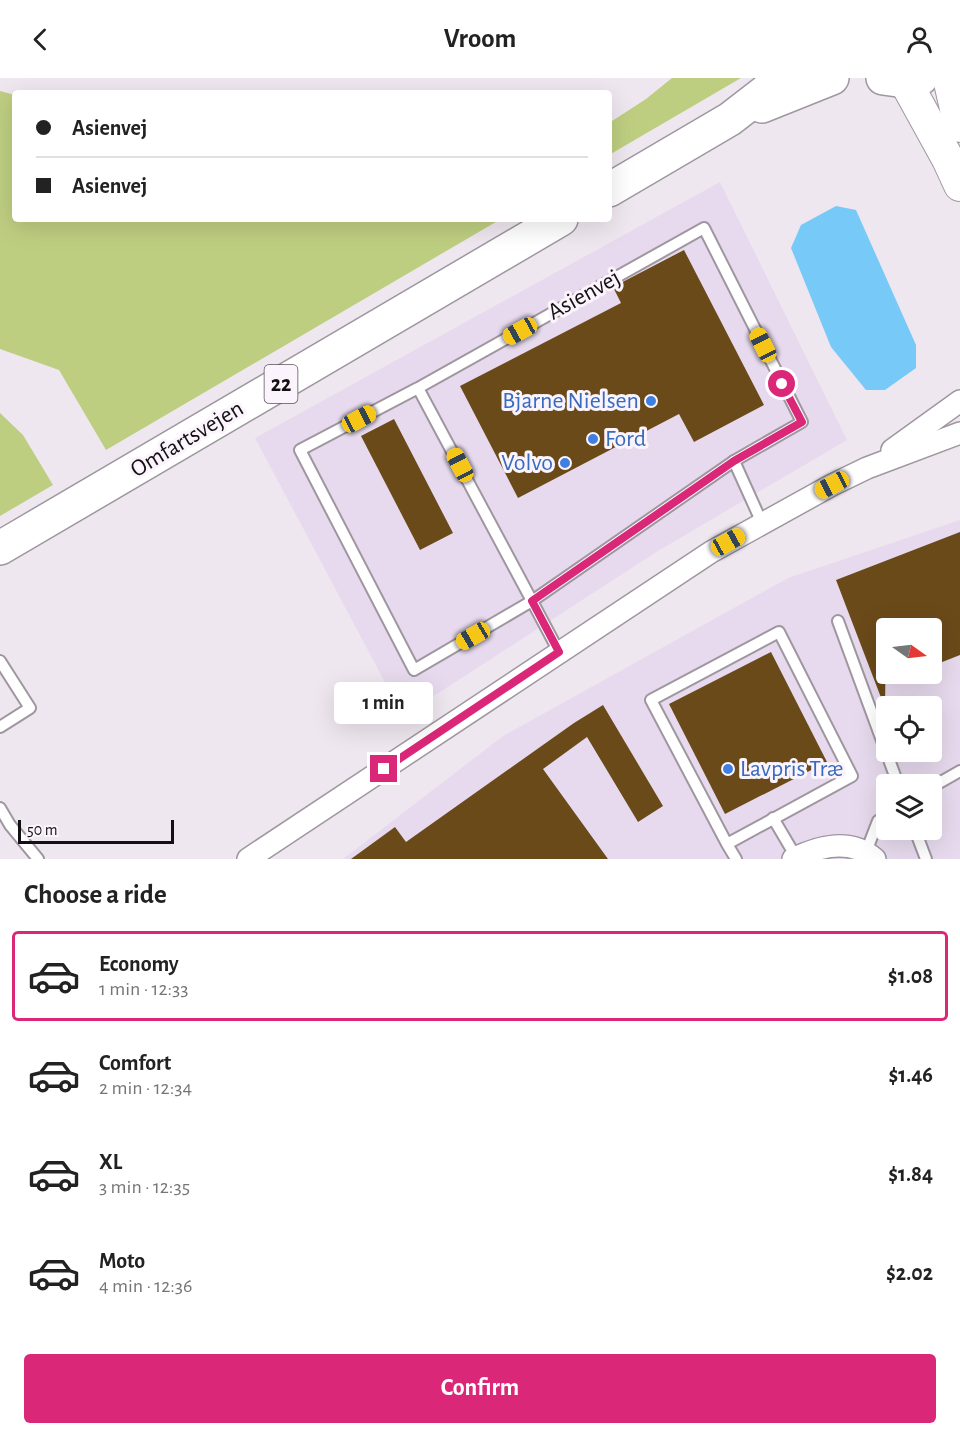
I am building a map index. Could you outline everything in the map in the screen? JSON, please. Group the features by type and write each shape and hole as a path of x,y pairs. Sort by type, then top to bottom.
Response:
{"main road":[{"path":"612,188 730,119 783,78"},
{"path":"730,119 832,78"},
{"path":"949,78 960,126"},
{"path":"903,79 960,185"},
{"name":"Omfartsvejen","path":"0,548 556,222"}],"street":[{"path":"867,468 960,401"},
{"path":"248,859 711,552 867,468 960,433"},
{"path":"795,858 813,849 848,845 871,855"}],"lane":[{"name":"Asienvej","path":"704,228 802,422 734,461 532,601 414,670 300,450 418,388 704,228"},
{"path":"418,388 559,652"},
{"path":"734,461 762,523"},
{"path":"838,621 894,774"},
{"path":"727,844 852,776 779,632 651,700 727,844 736,859"},
{"path":"0,661 30,708 0,727"},
{"path":"942,781 960,771"},
{"path":"0,808 10,825 39,859"},
{"path":"773,818 795,858"},
{"path":"871,855 876,831"},
{"path":"919,840 926,859"}],"shaded area":[{"path":"720,182 847,440 658,551 403,716 255,438"},
{"path":"960,520 960,859 343,859 503,736 788,578"}],"green space":[{"path":"672,78 741,78 612,153 612,121 646,99"},
{"path":"0,91 12,94 12,222 496,222 106,450 59,370 0,349"},
{"path":"0,413 23,435 53,485 0,516"}],"water":[{"path":"836,206 856,210 916,345 916,368 885,390 866,390 831,347 791,248 801,225"}],"building":[{"path":"684,250 764,405 694,442 679,414 518,498 460,386 621,303 613,287"},
{"path":"394,419 453,533 420,550 361,436"},
{"path":"960,532 960,655 942,662 942,618 876,618 876,684 885,684 885,696 880,696 836,580"},
{"path":"771,652 827,762 725,814 669,704"},
{"path":"603,705 663,806 638,822 587,737 543,769 608,859 351,859 395,827 406,842"}],"place":[{"name":"Bjarne Nielsen","path":"651,401"},
{"name":"Ford","path":"593,439"},
{"name":"Volvo","path":"565,463"},
{"name":"Lavpris Træ","path":"728,769"}],"route":[{"path":"384,769 559,652 532,601 734,461 802,422 782,384"}]}
